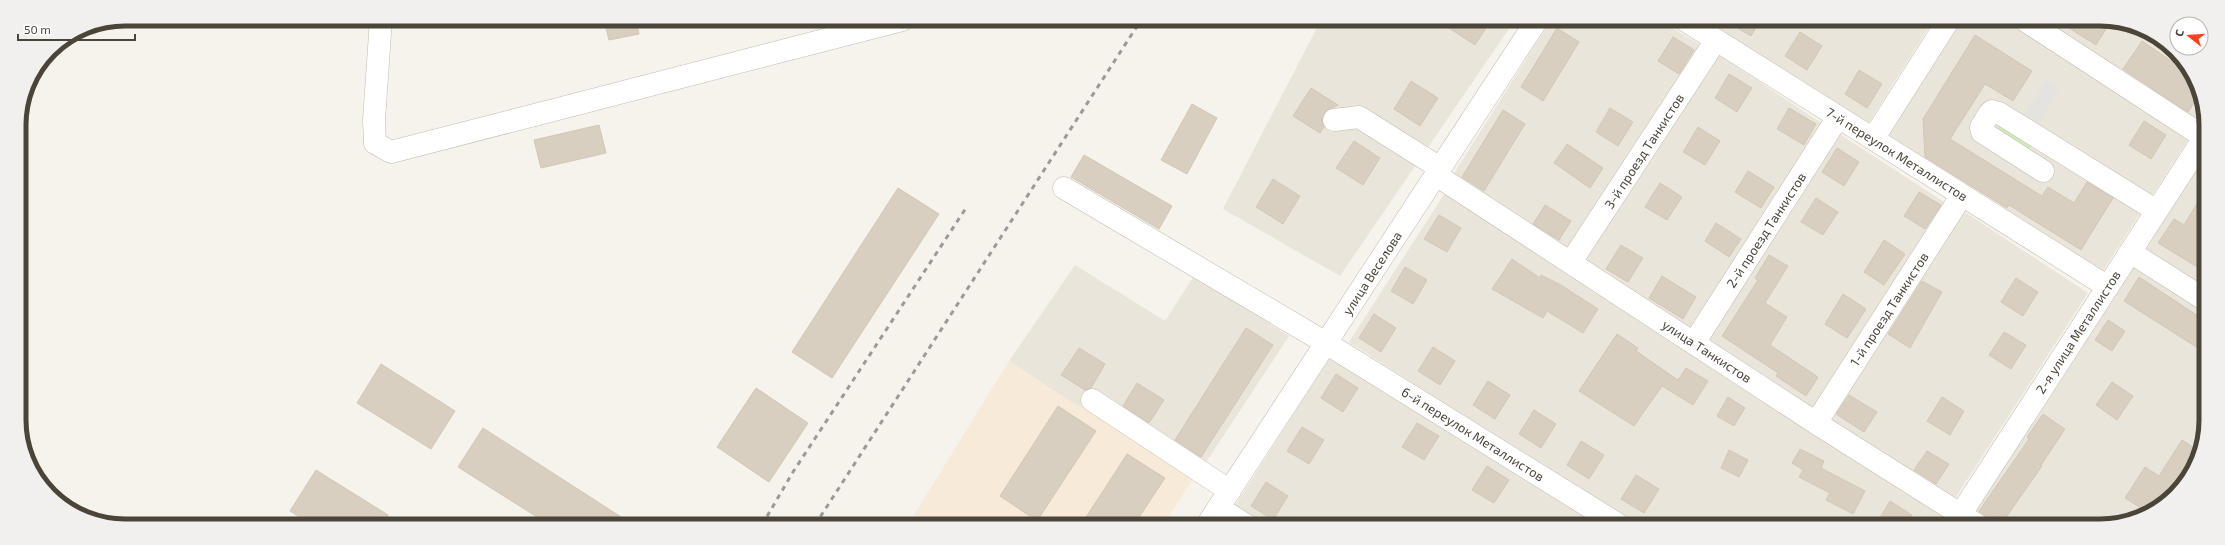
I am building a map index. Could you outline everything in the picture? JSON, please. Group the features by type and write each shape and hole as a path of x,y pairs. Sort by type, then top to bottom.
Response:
{"street":[{"path":"381,26 374,120 375,143 391,152 879,26"},
{"name":"улица Веселова","path":"1219,508 1533,26"},
{"name":"7-й переулок Металлистов","path":"1694,26 2108,287"},
{"path":"1873,139 1945,26"},
{"path":"2034,26 2199,135"},
{"name":"3-й проезд Танкистов","path":"1571,262 1716,40"},
{"path":"2043,171 1982,132 1981,126 1988,114 1992,111 1999,113 2157,211"},
{"name":"улица Танкистов","path":"1334,120 1359,117 1571,262 1816,423 1955,519"},
{"name":"2-й проезд Танкистов","path":"1694,343 1838,117"},
{"name":"2-я улица Металлистов","path":"1957,519 2199,146"},
{"name":"6-й переулок Металлистов","path":"1064,188 1326,343 1609,519"},
{"name":"1-й проезд Танкистов","path":"1816,423 1962,195"},
{"path":"2130,252 2199,296"},
{"path":"1092,400 1219,508 1236,519"}],"shaded area":[{"path":"1318,26 1511,26 1340,276 1223,209"},
{"path":"1547,26 1669,26 1700,45 1568,253 1451,178"},
{"path":"1708,26 1930,26 1866,127"},
{"path":"1953,26 2100,26 2120,28 2132,31 2150,39 2160,46 2175,60 2189,81 2197,105 2199,124 2098,278 1880,138"},
{"path":"1719,55 1823,124 1687,332 1582,263"},
{"path":"2046,80 2060,88 2036,128 2022,119"},
{"path":"1838,133 1947,204 1813,410 1704,340"},
{"path":"2199,162 2199,288 2141,252"},
{"path":"1445,193 1947,515 1944,519 1625,519 1349,342"},
{"path":"1960,209 2088,293 1952,503 1823,420"},
{"path":"2132,264 2199,308 2199,420 2197,440 2194,452 2186,470 2175,485 2165,495 2150,506 2126,516 2107,519 1986,519 1974,511"},
{"path":"1075,265 1165,321 1194,276 1289,336 1203,467 1090,392 1079,407 1009,361"},
{"path":"1332,354 1592,519 1253,519 1234,507"},
{"path":"1009,361 1079,407 1083,401 1195,476 1167,519 920,519 914,515"}],"green space":[{"path":"2001,122 2034,142 2027,154 1994,133"}],"building":[{"path":"606,26 637,26 639,34 609,40"},
{"path":"1446,26 1487,26 1475,45"},
{"path":"1734,26 1757,26 1751,36"},
{"path":"2066,26 2108,27 2096,45"},
{"path":"1557,28 1579,42 1543,101 1521,87"},
{"path":"1800,32 1822,46 1807,70 1785,56"},
{"path":"1975,35 2032,71 2013,101 1985,84 1950,139 2042,196 2048,187 2074,203 2087,182 2113,198 2081,250 2009,205 2007,208 1925,157 1923,119"},
{"path":"1673,37 1694,50 1679,74 1658,61"},
{"path":"2142,41 2174,63 2175,61 2182,70 2189,81 2196,100 2188,112 2123,69"},
{"path":"1859,70 1882,84 1867,108 1845,94"},
{"path":"1729,74 1752,88 1737,112 1715,98"},
{"path":"1411,81 1438,98 1420,126 1394,109"},
{"path":"1311,88 1338,105 1327,110 1323,115 1322,121 1324,127 1320,133 1293,116"},
{"path":"1192,104 1217,118 1187,174 1161,160"},
{"path":"1610,108 1633,122 1618,146 1596,132"},
{"path":"1789,108 1816,124 1804,145 1777,129"},
{"path":"1503,110 1525,124 1484,191 1462,177"},
{"path":"2144,121 2166,135 2151,159 2129,145"},
{"path":"599,125 606,153 541,168 534,140"},
{"path":"1698,127 1720,141 1705,165 1683,152"},
{"path":"1354,141 1380,158 1363,185 1336,168"},
{"path":"1567,144 1603,168 1590,188 1554,163"},
{"path":"1837,148 1859,162 1844,186 1822,172"},
{"path":"1084,155 1172,206 1159,229 1071,177"},
{"path":"1748,171 1774,187 1761,208 1735,192"},
{"path":"1273,179 1300,196 1283,224 1256,207"},
{"path":"1660,183 1682,197 1667,220 1645,207"},
{"path":"898,188 939,214 832,378 792,352"},
{"path":"1919,192 1941,205 1925,229 1904,216"},
{"path":"1816,198 1838,212 1823,235 1801,222"},
{"path":"2199,200 2199,268 2158,243 2174,219 2184,225"},
{"path":"1545,205 1571,221 1559,240 1533,224"},
{"path":"1439,215 1461,228 1447,252 1424,239"},
{"path":"1716,223 1741,239 1729,257 1705,241"},
{"path":"1884,240 1905,254 1884,285 1864,272"},
{"path":"1621,245 1643,258 1628,282 1606,269"},
{"path":"1769,255 1788,266 1765,303 1787,317 1770,345 1818,377 1806,396 1776,376 1778,373 1722,336 1758,280 1755,278"},
{"path":"1512,259 1540,278 1541,275 1561,285 1598,309 1583,333 1547,311 1543,318 1492,289"},
{"path":"1405,267 1427,280 1413,304 1391,291"},
{"path":"1662,276 1696,297 1683,319 1649,298"},
{"path":"2139,277 2199,317 2199,349 2124,301"},
{"path":"2016,278 2038,292 2023,316 2001,302"},
{"path":"1922,281 1942,292 1910,348 1888,334"},
{"path":"1843,294 1866,309 1847,338 1825,324"},
{"path":"1374,314 1396,328 1381,352 1359,338"},
{"path":"2108,320 2125,331 2112,351 2095,340"},
{"path":"1246,328 1273,345 1201,457 1175,440"},
{"path":"2004,332 2026,345 2011,369 1989,355"},
{"path":"1617,334 1638,348 1636,351 1678,380 1686,368 1708,381 1693,405 1662,386 1634,426 1579,391"},
{"path":"1433,347 1455,361 1440,385 1418,371"},
{"path":"1079,348 1105,364 1091,388 1085,390 1061,375"},
{"path":"381,364 455,411 431,449 357,403"},
{"path":"1336,374 1358,388 1343,412 1321,398"},
{"path":"1488,381 1510,395 1495,419 1473,405"},
{"path":"2112,382 2133,396 2117,420 2096,405"},
{"path":"1137,383 1164,400 1149,423 1123,406"},
{"path":"756,388 808,423 769,482 717,447"},
{"path":"1849,395 1877,412 1864,432 1836,414"},
{"path":"1728,397 1745,408 1734,426 1717,416"},
{"path":"1942,397 1964,411 1950,435 1927,421"},
{"path":"1058,406 1096,431 1038,519 1034,519 1000,496"},
{"path":"1534,410 1556,424 1541,448 1519,434"},
{"path":"2043,414 2065,429 2041,465 2042,466 2005,519 1990,519 1979,511 2029,439 2027,437"},
{"path":"1417,423 1439,436 1424,460 1402,447"},
{"path":"1302,427 1324,440 1309,464 1287,451"},
{"path":"483,428 624,519 540,519 458,467"},
{"path":"2182,440 2195,449 2186,469 2184,468 2168,492 2160,499 2143,509 2125,498 2145,467 2159,476"},
{"path":"1581,441 1604,455 1589,479 1567,465"},
{"path":"1800,449 1824,461 1821,468 1865,491 1853,514 1826,500 1830,493 1799,477 1803,470 1792,463"},
{"path":"1729,450 1748,460 1739,477 1721,468"},
{"path":"1927,451 1949,464 1936,484 1914,470"},
{"path":"1127,454 1165,478 1138,519 1085,519"},
{"path":"1487,466 1509,480 1494,503 1472,490"},
{"path":"316,470 388,515 386,519 303,519 290,511"},
{"path":"1636,475 1659,489 1644,513 1621,499"},
{"path":"1266,482 1288,496 1274,519 1251,506"},
{"path":"1890,501 1912,515 1909,519 1879,519"}],"railway":[{"path":"819,519 1137,26"},
{"path":"766,519 793,472 966,208"}]}
